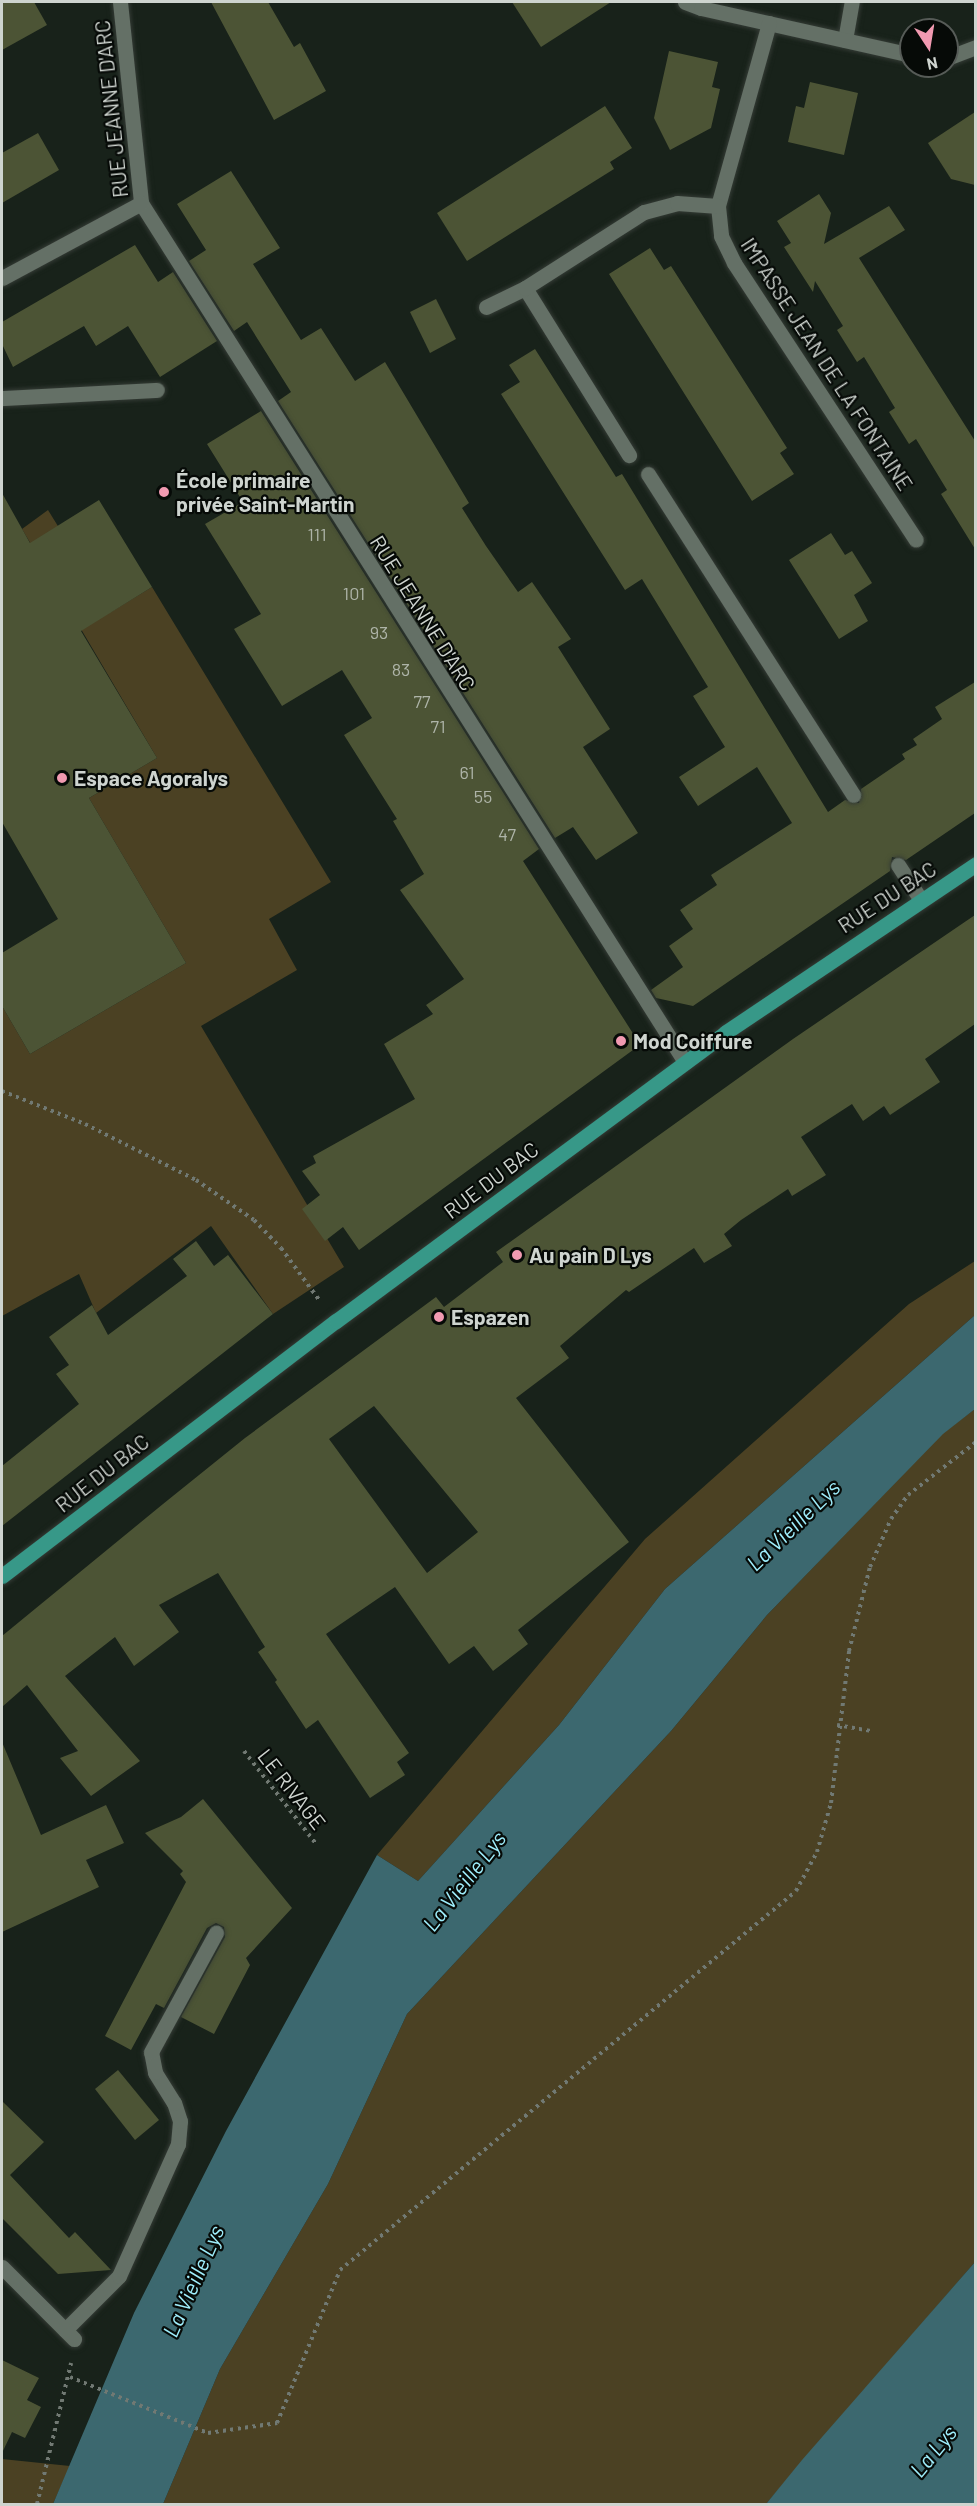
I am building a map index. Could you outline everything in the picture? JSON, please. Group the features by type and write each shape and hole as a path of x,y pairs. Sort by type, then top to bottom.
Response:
{"main road":[{"name":"RUE DU BAC","path":"2,1576 336,1321 686,1062 803,977 975,864"},
{"name":"RUE DU BAC","path":"2,1586 42,1546"}],"street":[{"name":"RUE JEANNE D'ARC","path":"120,2 141,203 686,1062"},
{"path":"685,2 899,52"},
{"path":"845,40 852,2"},
{"name":"IMPASSE JEAN DE LA FONTAINE","path":"769,23 718,206 721,236 734,263 916,540"},
{"path":"959,53 975,47"},
{"path":"2,278 141,203"},
{"path":"486,307 525,288 644,212 677,203 718,206"},
{"path":"525,288 629,455"},
{"path":"2,398 157,390"},
{"path":"648,474 853,795"},
{"path":"898,865 921,900"},
{"path":"2,2267 70,2334 119,2276 177,2144 180,2121 174,2103 155,2072 151,2052 216,1933"}],"path":[{"path":"2,1091 158,1159 229,1202 281,1248 336,1321"},
{"path":"37,2505 70,2377 208,2433 277,2423 340,2270 796,1891 818,1852 831,1803 837,1725 849,1650 870,1567 891,1520 908,1495 975,1442"},
{"path":"837,1725 870,1731"},
{"name":"LE RIVAGE","path":"244,1751 317,1845"}],"shaded area":[{"path":"48,510 111,612 152,587 331,882 269,919 297,970 201,1026 344,1267 273,1314 211,1226 96,1313 79,1274 2,1316 2,1006 30,1054 186,963 89,798 157,758 22,529"},
{"path":"975,1261 975,1315 665,1589 559,1725 418,1881 377,1855 645,1539 909,1304"},
{"path":"975,1409 975,2262 766,2504 163,2504 220,2369 328,2184 407,2014 671,1731 767,1615 943,1433"},
{"path":"2,2459 70,2466 53,2504 2,2504"}],"water":[{"name":"La Vieille Lys","path":"975,1315 975,1409 943,1434 767,1615 671,1731 407,2014 328,2184 220,2369 163,2504 53,2504 134,2313 226,2131 377,1855 418,1881 559,1725 665,1589"},
{"name":"La Lys","path":"975,2262 975,2504 766,2504 802,2460"}],"building":[{"path":"2,2 34,2 47,25 2,50"},
{"path":"211,2 268,2 294,47 300,43 326,91 274,120"},
{"path":"512,2 611,2 541,47"},
{"path":"669,51 718,62 712,87 720,89 711,128 670,150 654,118"},
{"path":"810,82 858,93 844,155 788,142 796,106 804,108"},
{"path":"605,106 632,148 610,162 614,169 467,261 437,213"},
{"path":"975,112 975,185 951,179 928,143"},
{"path":"38,133 59,170 2,203 2,153"},
{"path":"231,171 280,248 253,264 301,340 321,328 355,381 385,362 469,503 462,508 486,546 518,592 532,582 571,639 558,647 610,729 583,747 638,833 596,860 573,827 555,838 278,401 291,392 247,322 234,331 189,261 206,250 177,204"},
{"path":"819,194 831,213 824,244 889,206 905,230 859,258 975,441 975,549 941,494 947,490 916,439 909,444 889,412 895,408 864,357 857,362 837,330 843,326 815,281 813,292 784,247 791,243 777,221"},
{"path":"135,245 158,282 173,272 217,341 160,377 128,326 96,346 84,326 13,367 2,344 2,322"},
{"path":"650,248 664,270 671,266 787,448 780,453 794,474 752,501 609,274"},
{"path":"436,299 456,339 430,353 410,312"},
{"path":"535,349 616,477 622,474 828,812 845,800 859,803 861,789 905,759 902,754 917,745 913,739 942,719 935,707 975,682 975,813 906,860 892,857 890,871 693,1006 656,998 651,990 683,967 669,946 693,929 680,910 717,885 711,875 792,823 757,767 698,806 679,777 725,747 693,696 708,687 642,579 625,590 501,394 520,382 509,365"},
{"path":"261,411 539,849 523,861 634,1035 633,1050 359,1250 343,1227 325,1241 302,1209 320,1195 302,1171 316,1163 313,1156 415,1099 384,1044 433,1014 426,1005 464,979 400,890 424,874 393,821 397,819 344,735 372,718 342,670 282,706 234,629 261,614 205,524 243,502 207,444"},
{"name":"Espace Agoralys","path":"2,493 30,543 99,500 152,587 81,631 157,758 89,798 186,963 30,1054 2,1006 2,953 58,919 2,822"},
{"path":"831,533 845,555 852,551 872,583 854,595 868,621 839,639 789,560"},
{"path":"975,915 975,1024 925,1059 940,1082 890,1115 884,1106 863,1121 852,1104 801,1137 826,1175 792,1196 788,1189 741,1220 724,1234 732,1246 704,1263 694,1248 629,1292 626,1290 560,1346 569,1358 516,1398 629,1542 518,1630 528,1644 493,1671 474,1646 449,1664 395,1587 326,1634 409,1753 397,1762 405,1775 370,1798 318,1720 306,1729 258,1652 265,1647 218,1573 159,1605 179,1632 134,1666 115,1637 65,1676 140,1761 91,1796 60,1758 78,1751 27,1685 2,1707 2,1636 245,1438 436,1297 444,1307 503,1262 496,1252 793,1039","holes":["374,1406 478,1532 427,1573 329,1439"]},
{"path":"196,1241 214,1266 228,1255 273,1314 2,1526 2,1466 79,1404 56,1374 69,1365 49,1337 92,1305 108,1335 187,1276 173,1259"},
{"path":"2,1742 41,1835 106,1805 124,1843 86,1860 99,1887 2,1932"},
{"path":"203,1799 292,1908 246,1958 250,1965 214,2034 181,2017 225,1937 224,1927 216,1923 207,1928 164,2008 156,2004 131,2050 105,2036 186,1882 180,1874 183,1871 145,1833 181,1817"},
{"path":"118,2070 159,2120 135,2140 95,2089"},
{"path":"2,2101 44,2142 10,2175 69,2238 75,2232 111,2270 58,2274 2,2218"},
{"path":"2,2360 39,2378 27,2400 41,2407 25,2438 12,2432 2,2453"}],"place":[{"name":"École primaire privée Saint-Martin","path":"164,492"},
{"name":"Espace Agoralys","path":"62,778"},
{"name":"Mod Coiffure","path":"621,1041"},
{"name":"Au pain D Lys","path":"517,1255"},
{"name":"Espazen","path":"439,1317"}]}
